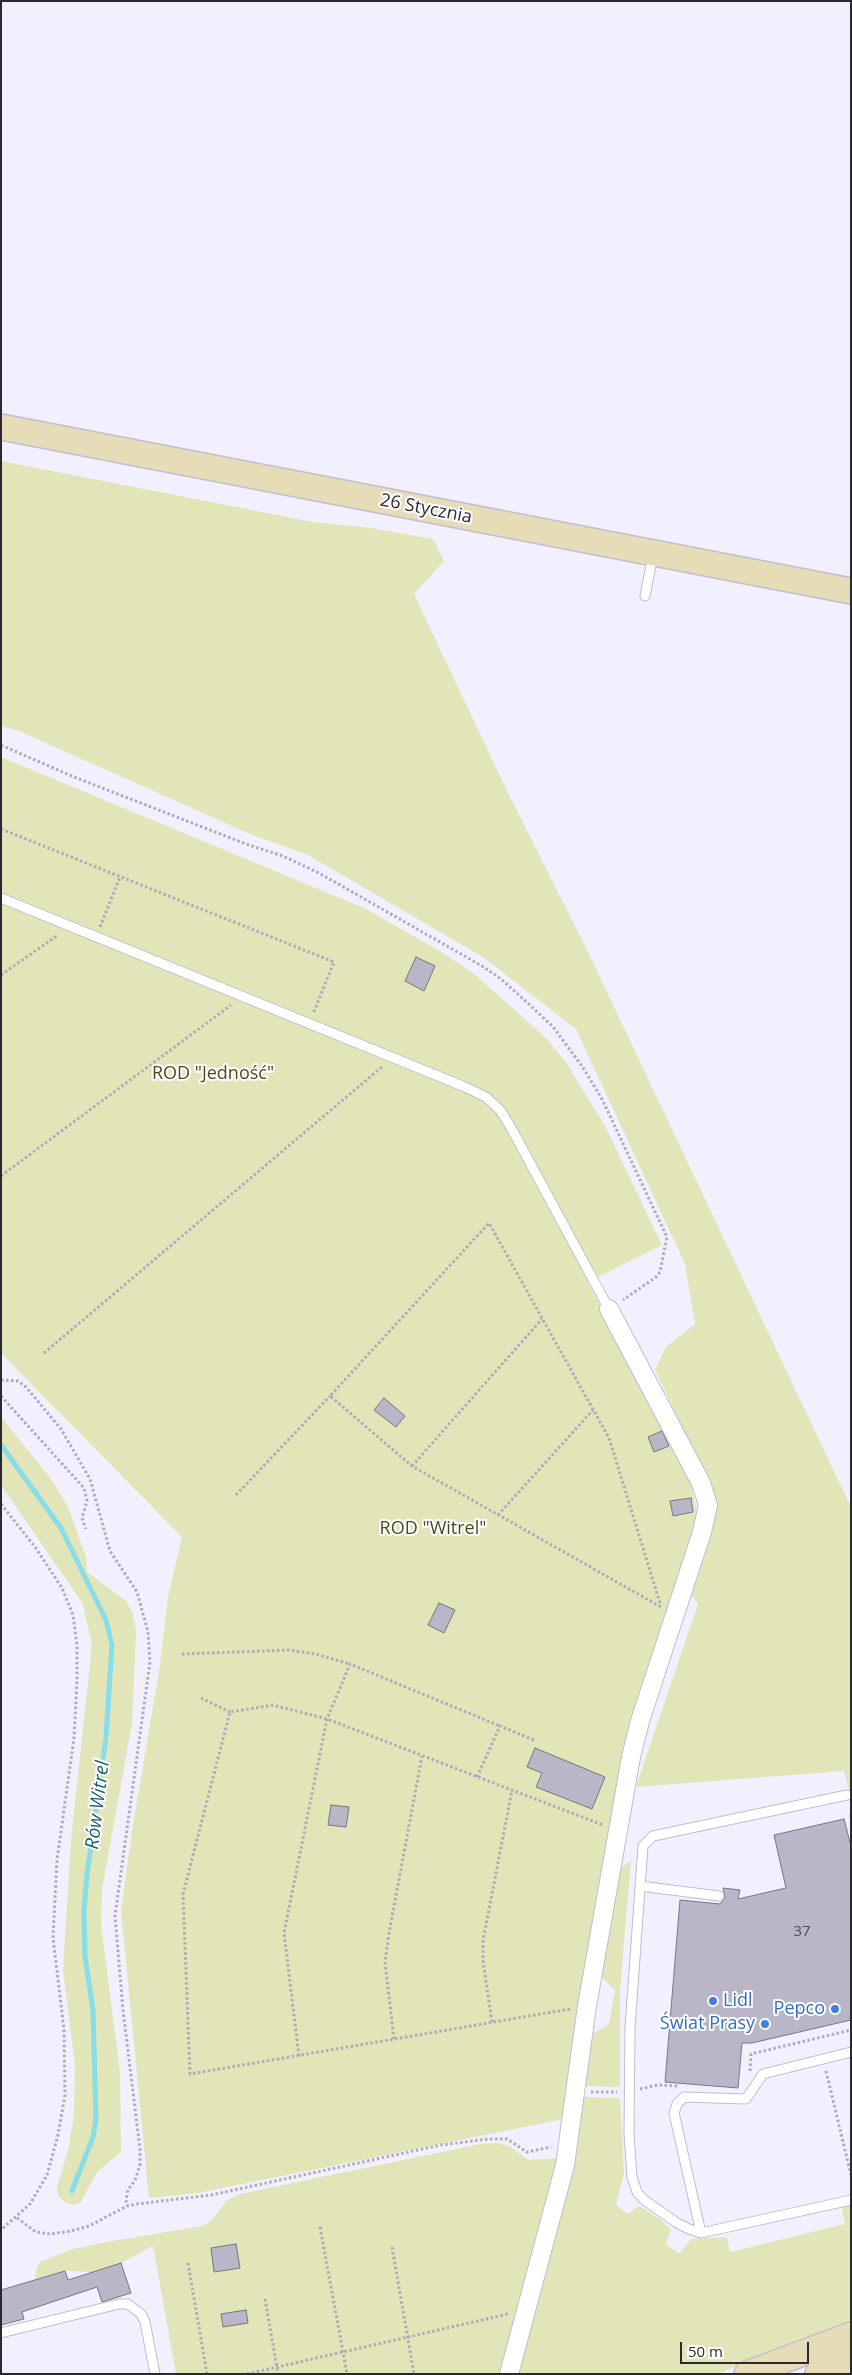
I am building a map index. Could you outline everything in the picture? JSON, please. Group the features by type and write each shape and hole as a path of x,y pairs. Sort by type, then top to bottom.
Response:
{"street":[{"name":"26 Stycznia","path":"1,427 851,591"},
{"path":"509,2374 565,2165 587,2006 631,1757 640,1721 702,1532 708,1505 702,1483 609,1309"},
{"path":"747,2374 851,2335"},
{"path":"818,2374 851,2361"}],"lane":[{"path":"645,596 653,552"},
{"path":"1,898 394,1057 486,1097 500,1110 609,1309"},
{"path":"846,1795 653,1836 643,1846 631,2010 629,2092 632,2177 637,2192 677,2223 688,2229 701,2233 851,2200"},
{"path":"640,1886 719,1896"},
{"path":"701,2233 674,2113 677,2104 684,2097 746,2099 763,2074 851,2052"},
{"path":"1,2333 119,2304 128,2304 141,2314 145,2322 155,2374"}],"path":[{"path":"1,744 74,777 246,844 283,856 319,873 474,961 501,979 531,1006 559,1035 582,1066 602,1098 667,1237 660,1272 656,1277 609,1309"},
{"path":"1,829 334,962 310,1023"},
{"path":"96,936 120,876"},
{"path":"1,975 71,926"},
{"path":"1,1176 243,996"},
{"path":"44,1353 394,1057"},
{"path":"236,1495 489,1224 609,1438 662,1607 412,1466 330,1396"},
{"path":"412,1466 542,1319"},
{"path":"1,1380 18,1381 26,1387 61,1429 90,1480 110,1551 137,1592 148,1632 150,1662 115,1916 140,2157 139,2171 126,2196 128,2206"},
{"path":"1,1396 84,1488 87,1501 82,1518 86,1529"},
{"path":"498,1515 593,1410"},
{"path":"1,1504 35,1547 62,1588 73,1615 77,1645 74,1738 57,1860 53,1938 64,2030 65,2095 58,2135 46,2175 30,2204 17,2218 1,2230"},
{"path":"182,1654 289,1650 315,1654 350,1664 536,1741"},
{"path":"298,2056 284,1933 327,1719 350,1664"},
{"path":"201,1698 230,1712 273,1705 327,1719 618,1831"},
{"path":"230,1712 183,1894 190,2074 587,2006"},
{"path":"477,1777 500,1726"},
{"path":"394,2039 385,1962 388,1933 422,1756"},
{"path":"492,2022 483,1961 483,1940 512,1790"},
{"path":"749,2073 751,2054 851,2030"},
{"path":"823,2058 851,2175"},
{"path":"575,2092 629,2092 658,2085 684,2086"},
{"path":"17,2218 36,2232 50,2234 89,2226 128,2206 211,2195 441,2146 488,2139 507,2139 527,2152 568,2142"},
{"path":"320,2226 347,2374"},
{"path":"392,2248 414,2374"},
{"path":"188,2263 207,2374"},
{"path":"265,2299 278,2374"},
{"path":"247,2374 526,2310"}],"green space":[{"path":"1,461 313,522 371,528 433,539 444,561 414,594 507,791 587,950 851,1507 851,1797 844,1771 636,1787 698,1604 690,1593 718,1502 655,1370 666,1347 695,1324 685,1264 576,1029 483,957 308,855 250,834 19,731 1,726"},
{"name":"ROD \"Witrel\"","path":"1,757 364,908 440,951 473,973 547,1039 567,1064 606,1128 662,1245 588,1282 675,1447 690,1480 699,1522 631,1733 564,2119 198,2193 149,2198 121,1911 132,1831 160,1665 168,1597 182,1537 1,1353"},
{"path":"1,1417 51,1479 68,1507 86,1557 87,1572 126,1601 133,1614 136,1631 132,1724 102,1889 101,1925 120,2072 121,2152 97,2172 80,2203 74,2205 64,2202 58,2195 57,2186 68,2151 74,2114 75,2065 63,1970 71,1840 92,1645 83,1604 1,1485"},
{"path":"631,1861 620,1989 620,2087 584,2086 591,2035 609,2024 615,1990 600,1976 618,1869"},
{"path":"584,2097 620,2098 624,2173 616,2205 627,2214 639,2206 661,2220 671,2230 666,2244 679,2254 691,2239 727,2237 730,2252 845,2224 842,2208 851,2206 851,2322 717,2374 515,2374 537,2292"},
{"path":"498,2143 509,2146 528,2160 560,2158 504,2374 176,2374 153,2246 121,2263 92,2272 65,2271 35,2279 40,2262 69,2250 202,2226 211,2221 226,2201 240,2194 480,2144"}],"building":[{"path":"416,957 435,966 424,991 405,981"},
{"path":"384,1398 405,1416 396,1427 374,1410"},
{"path":"662,1431 669,1446 654,1452 648,1437"},
{"path":"691,1498 693,1512 673,1516 670,1501"},
{"path":"439,1603 455,1610 444,1633 428,1625"},
{"path":"535,1748 605,1777 592,1809 536,1787 542,1773 527,1767"},
{"path":"331,1805 349,1807 346,1827 328,1825"},
{"path":"844,1819 851,1846 851,2020 752,2043 742,2043 738,2088 665,2082 680,1900 720,1904 725,1897 723,1888 740,1890 738,1899 786,1888 774,1835"},
{"path":"236,2244 240,2268 214,2272 211,2248"},
{"path":"121,2263 131,2293 102,2302 97,2287 22,2312 24,2319 1,2325 1,2290 65,2271 68,2280"},
{"path":"246,2310 248,2323 223,2327 221,2314"}],"waterway":[{"name":"Rów Witrel","path":"1,1445 61,1528 106,1620 112,1645 106,1737 87,1874 84,1911 85,1957 93,2010 96,2119 93,2137 72,2191"}],"place":[{"name":"Lidl","path":"713,2001"},
{"name":"Pepco","path":"835,2009"},
{"name":"Świat Prasy","path":"765,2024"}],"park label":[{"name":"ROD \"Jedność\"","path":"213,1074"}]}
